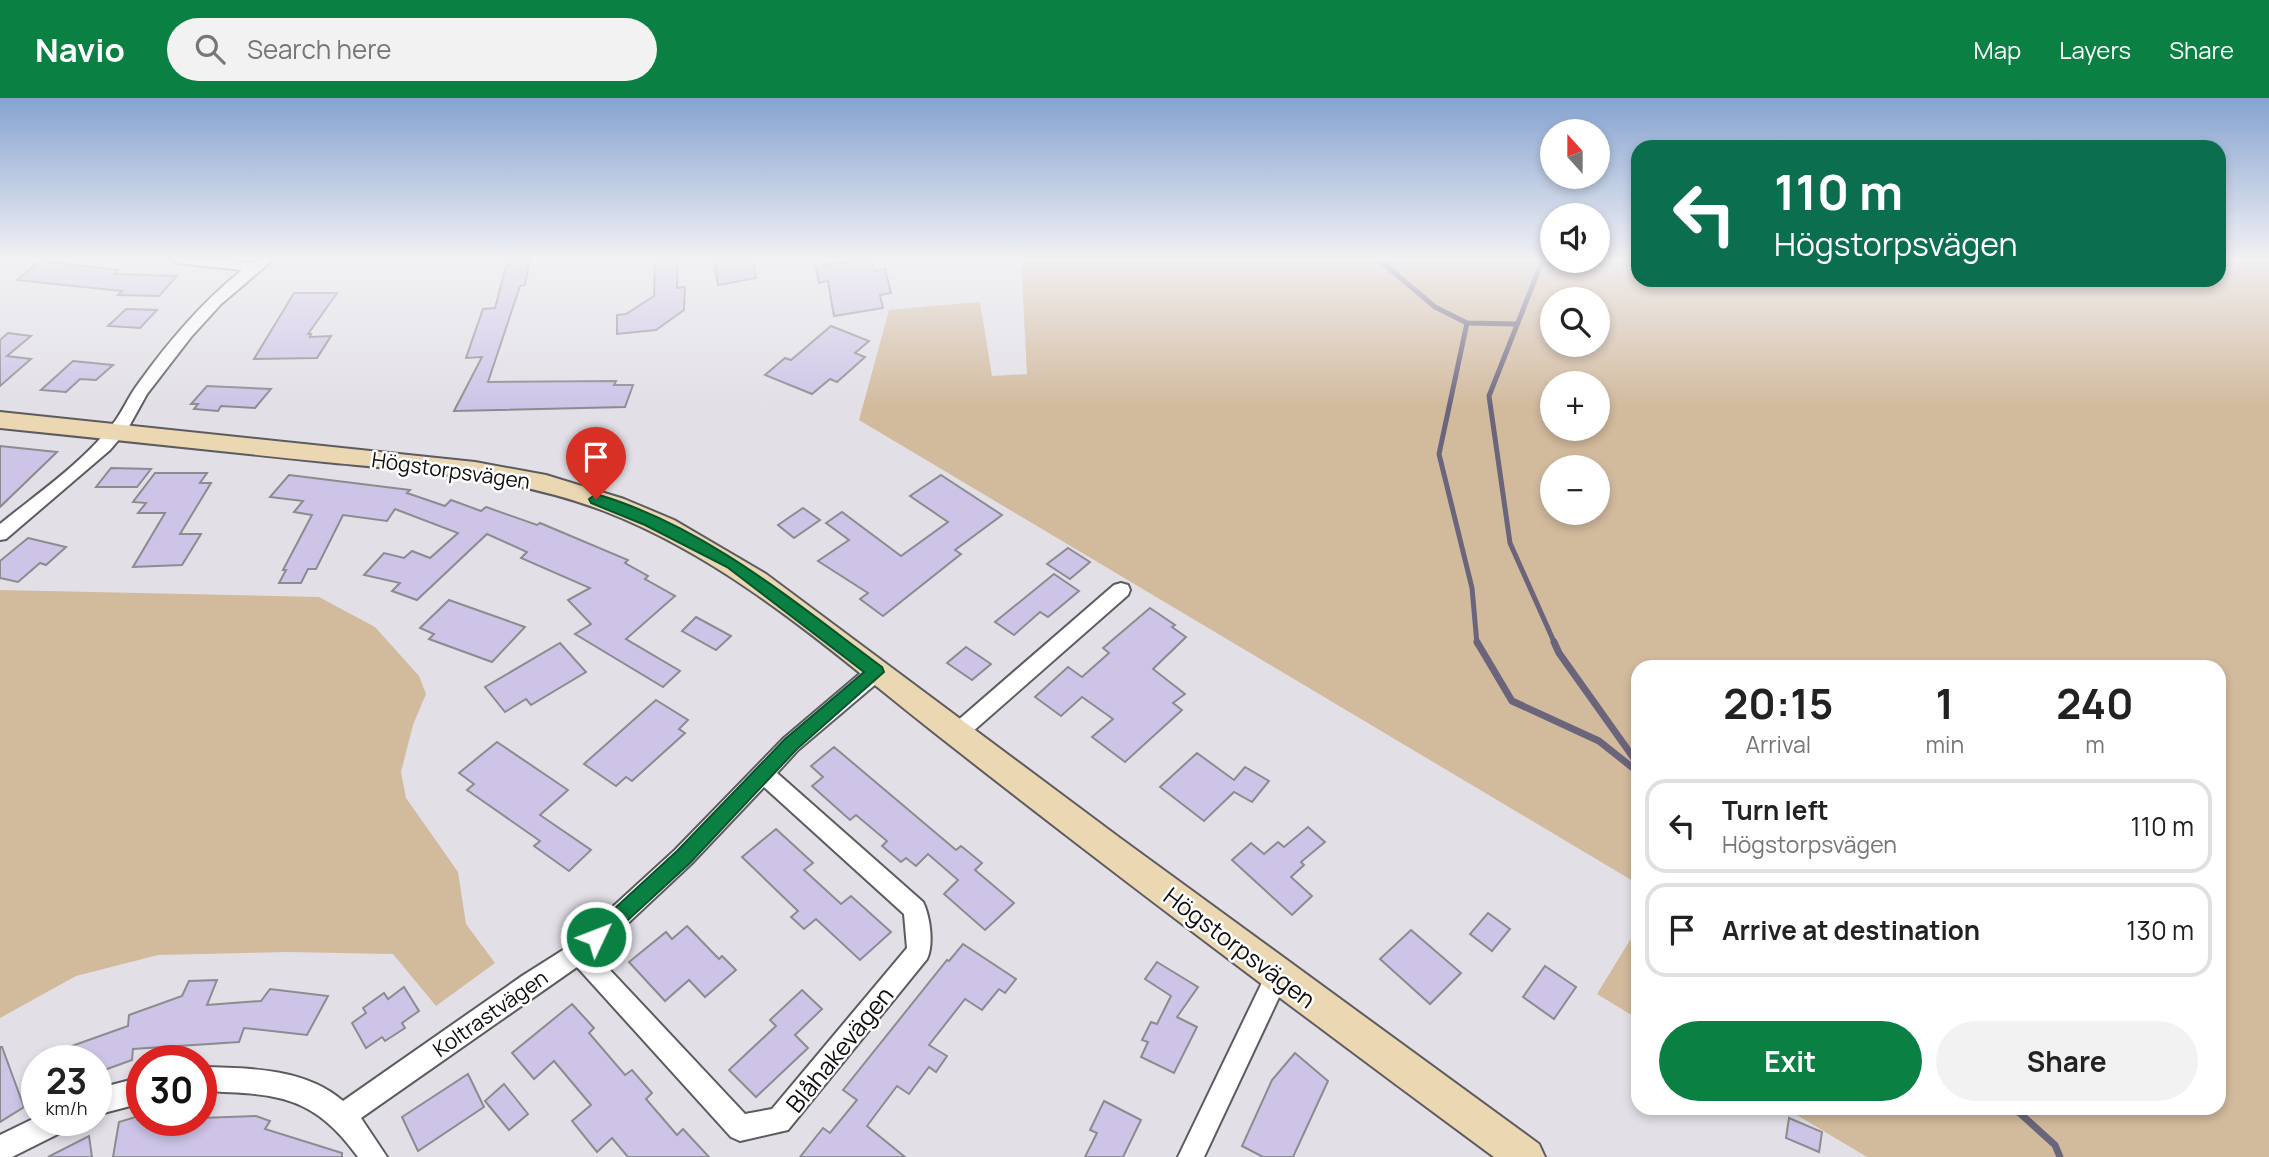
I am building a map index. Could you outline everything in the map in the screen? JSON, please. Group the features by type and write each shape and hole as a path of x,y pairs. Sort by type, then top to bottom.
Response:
{"street":[{"path":"0,534 96,454 116,432 174,344 212,308"},
{"name":"Högstorpsvägen","path":"0,420 452,467 537,482 615,505 694,541 733,564 1277,976 1526,1157"},
{"path":"956,734 1121,590"},
{"name":"Koltrastvägen","path":"343,1116 530,984 579,953 683,857 791,744 876,672"},
{"name":"Blåhakevägen","path":"579,953 740,1128 779,1121 919,951 915,909 764,774"},
{"path":"1191,1157 1277,976"},
{"path":"217,1080 257,1082 306,1091 343,1116 374,1157"},
{"path":"0,1149 26,1136"}],"shaded area":[{"path":"981,308 992,376 1027,374 1024,308 1540,308 1540,357 1610,357 1610,308 2269,308 2269,1157 1867,1157 1797,1115 2226,1115 2226,660 1631,660 1631,880 859,420 889,310"},
{"path":"0,590 319,597 375,627 419,676 426,694 413,725 401,772 406,798 458,872 466,924 495,963 436,1006 393,954 287,952 158,955 76,976 0,1018"},
{"path":"1631,938 1631,1015 1597,994"}],"building":[{"path":"285,308 326,308 308,334 311,334 310,337 331,336 317,358 254,359"},
{"path":"513,308 488,382 616,381 614,385 633,385 625,407 454,411 482,357 466,358 483,309"},
{"path":"635,308 684,308 656,330 617,334 617,315 626,314"},
{"path":"833,308 880,308 834,316"},
{"path":"126,309 157,310 140,328 108,326"},
{"path":"831,326 869,341 855,353 865,357 837,382 830,379 812,394 765,375 785,358 791,360"},
{"path":"8,333 31,336 7,356 31,359 0,386 0,340"},
{"path":"73,361 113,365 96,380 80,379 66,392 41,390"},
{"path":"207,386 271,389 255,408 221,406 218,411 194,409 198,404 191,404"},
{"path":"0,446 57,452 0,507"},
{"path":"111,468 151,469 137,487 96,487"},
{"path":"155,473 207,473 200,483 211,483 180,534 201,534 182,565 133,567 165,513 138,513 146,503 133,502"},
{"path":"289,475 410,490 407,493 445,506 451,500 481,511 486,507 537,525 540,523 628,560 625,563 648,576 645,579 675,596 626,639 680,671 663,687 575,634 591,624 568,600 590,588 521,558 527,552 487,534 417,600 392,591 400,583 364,575 384,553 404,558 412,551 430,558 458,533 395,509 387,521 343,515 316,569 308,569 301,583 279,583 312,515 294,512 303,501 270,497"},
{"path":"941,475 1002,515 955,550 961,554 883,616 860,599 868,593 818,561 849,540 826,523 842,512 901,556 948,522 910,496"},
{"path":"803,508 820,520 794,538 778,525"},
{"path":"28,538 66,547 46,565 40,563 18,582 0,578 0,561"},
{"path":"1068,548 1090,562 1070,579 1047,564"},
{"path":"1054,574 1079,591 1048,617 1040,612 1014,635 995,622"},
{"path":"449,600 525,627 492,662 429,639 434,634 420,628"},
{"path":"1150,608 1175,625 1172,627 1186,637 1153,669 1185,694 1173,703 1182,710 1125,762 1092,737 1113,719 1082,697 1061,716 1035,697 1068,667 1082,677 1109,653 1103,648"},
{"path":"696,617 731,636 716,650 682,631"},
{"path":"560,643 586,672 531,705 526,699 505,712 485,687"},
{"path":"966,647 991,664 972,680 947,663"},
{"path":"656,700 688,720 679,729 685,733 632,781 626,777 616,786 584,764"},
{"path":"497,742 568,790 540,815 591,850 569,871 534,846 540,841 467,790 474,784 459,773"},
{"path":"834,747 956,850 961,846 982,863 975,870 1014,903 985,930 944,894 958,880 928,854 916,866 906,858 901,862 882,846 887,841 856,815 850,820 812,786 823,777 811,766"},
{"path":"1197,753 1234,780 1245,767 1269,781 1252,802 1234,792 1204,821 1160,787"},
{"path":"1308,827 1325,842 1301,862 1304,865 1291,877 1312,896 1292,915 1232,860 1251,843 1264,854 1278,842 1284,847"},
{"path":"776,829 813,863 804,870 841,904 851,896 891,932 860,960 816,919 804,929 791,917 798,911 742,857"},
{"path":"1488,913 1510,929 1492,951 1470,934"},
{"path":"687,926 719,959 722,956 736,970 705,997 689,980 665,1001 629,962 666,932 672,939"},
{"path":"1411,930 1461,973 1430,1004 1380,959"},
{"path":"963,944 1016,979 1005,993 999,989 982,1010 965,999 929,1045 947,1056 936,1072 929,1067 909,1094 897,1086 867,1126 905,1157 800,1157 823,1128 830,1133 857,1100 843,1090 947,960 949,961"},
{"path":"1157,962 1198,987 1177,1017 1197,1027 1174,1073 1141,1057 1148,1042 1142,1040 1151,1022 1157,1024 1171,996 1145,979"},
{"path":"1545,966 1576,987 1554,1019 1523,997"},
{"path":"217,980 207,1005 261,1001 270,989 328,996 307,1035 244,1028 239,1042 126,1045 126,1062 112,1067 112,1045 75,1045 128,1026 129,1015 182,996 189,981"},
{"path":"404,987 419,1011 402,1023 405,1028 385,1041 382,1037 366,1048 352,1023 366,1013 363,1008 384,993 388,999"},
{"path":"802,990 822,1009 795,1035 808,1048 756,1097 729,1070 776,1026 770,1020"},
{"path":"572,1004 594,1028 589,1033 625,1075 632,1070 652,1093 646,1099 677,1135 683,1129 709,1157 628,1157 612,1138 597,1152 572,1121 591,1105 554,1061 534,1079 512,1053"},
{"path":"2,1047 21,1099 21,1109 0,1122"},
{"path":"1295,1053 1328,1081 1293,1157 1263,1157 1242,1146 1272,1080"},
{"path":"468,1074 484,1107 418,1151 402,1117"},
{"path":"504,1084 528,1114 509,1130 485,1101"},
{"path":"1104,1101 1141,1120 1123,1157 1085,1157 1097,1133 1090,1130"},
{"path":"256,1116 270,1121 265,1129 342,1153 342,1157 113,1157 119,1122 126,1120 126,1136 217,1136 217,1117"},
{"path":"1789,1118 1822,1132 1819,1152 1786,1138"},
{"path":"89,1136 92,1157 48,1157"}],"waterway":[{"path":"1438,308 1467,323"},
{"path":"1524,308 1489,396 1510,543 1555,644"},
{"path":"1467,323 1516,324"},
{"path":"1467,323 1439,454 1472,588 1477,644"},
{"path":"1477,642 1512,701 1599,741 1631,766"},
{"path":"1554,642 1559,653 1631,754"},
{"path":"2022,1115 2055,1145 2060,1157"}],"route":[{"path":"596,499 694,541 733,564 876,672 791,744 683,857 596,937"}]}
